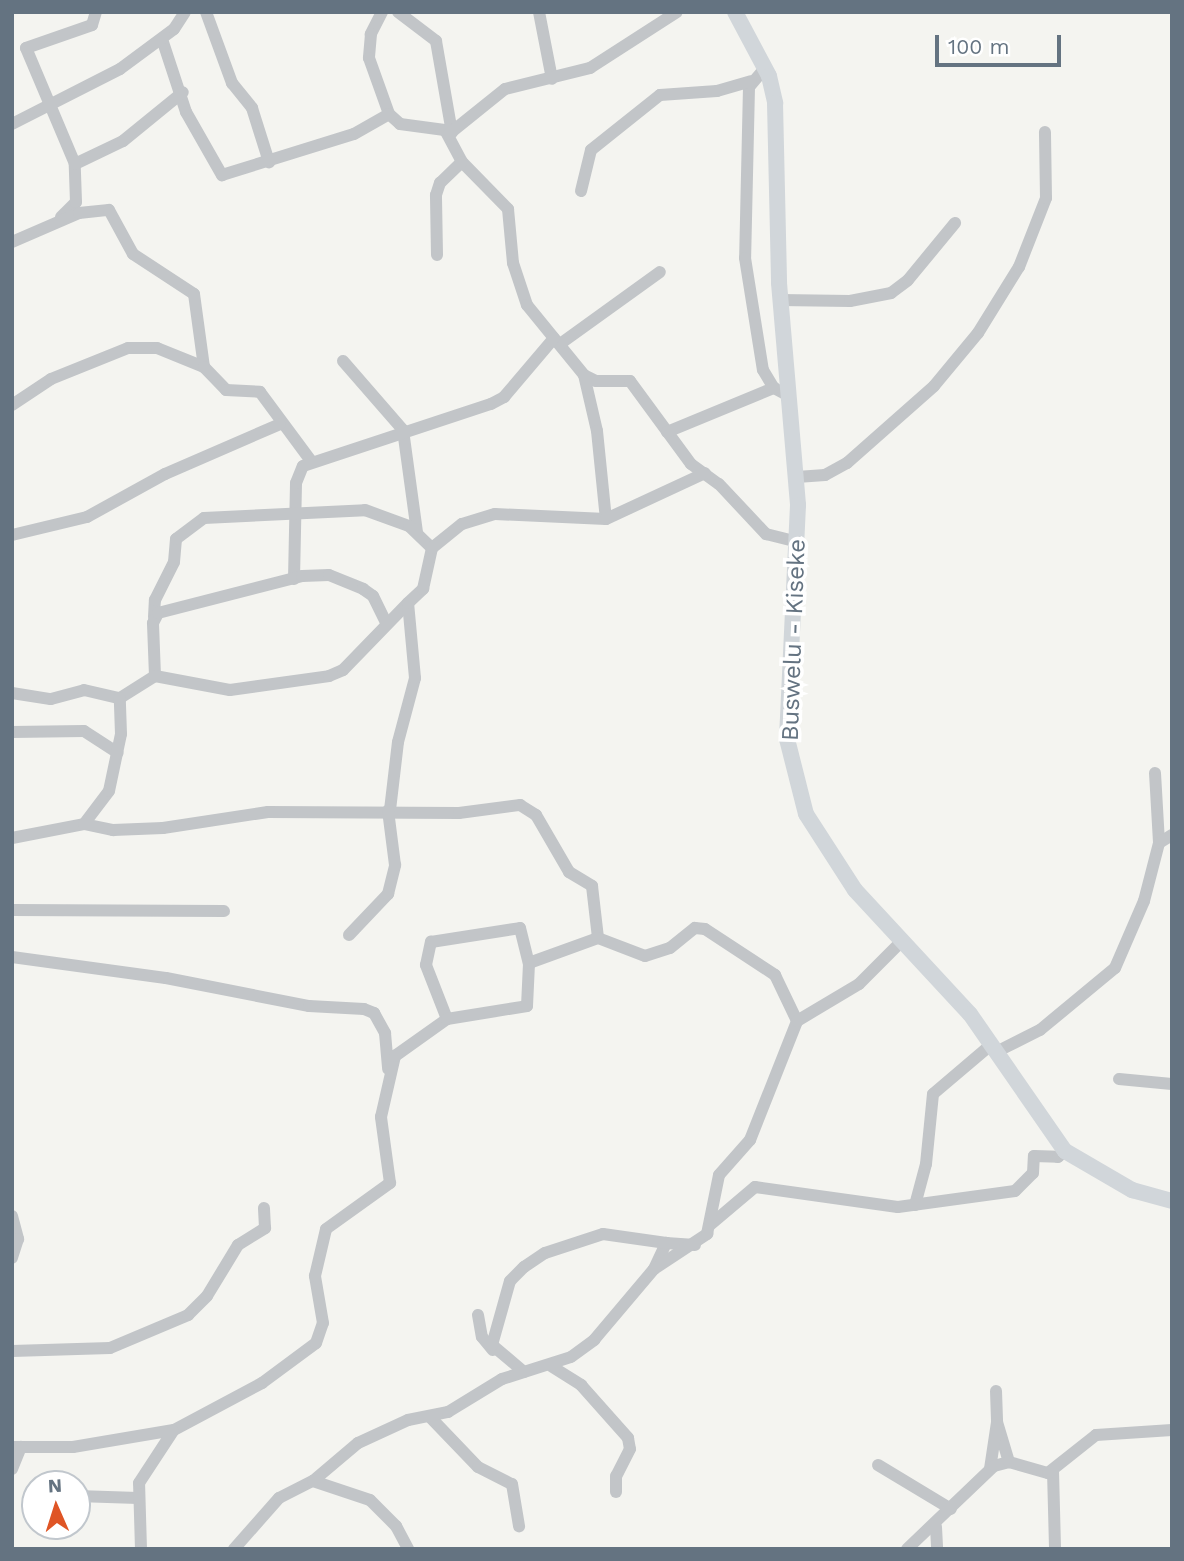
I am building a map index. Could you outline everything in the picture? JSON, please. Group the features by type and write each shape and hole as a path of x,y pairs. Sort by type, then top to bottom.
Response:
{"main road":[{"name":"Buswelu - Kiseke","path":"735,12 765,68 775,103 780,300 797,477 797,542 787,739 807,814 855,890 995,1047 1065,1151 1132,1189 1172,1201"}],"street":[{"path":"54,222 76,202 75,164 27,45 92,25 96,12"},
{"path":"12,124 120,69 162,39 185,12"},
{"path":"206,12 232,83 252,108 269,162"},
{"path":"382,12 371,34 369,58 389,114 400,124 450,134"},
{"path":"398,12 436,41 450,134 462,162 508,209 518,283 527,305 584,375 596,381 630,381 691,464 705,473 766,534 797,542"},
{"path":"539,12 552,79"},
{"path":"450,134 505,89 590,68 677,12"},
{"path":"162,39 183,92 195,133 222,175 354,134 389,114"},
{"path":"581,191 584,160 592,150 660,95 717,91 751,81 765,68"},
{"path":"751,81 745,258 757,346 774,388 789,396"},
{"path":"75,164 123,141 183,92"},
{"path":"797,477 825,475 847,463 934,386 978,333 1019,267 1046,198 1045,132"},
{"path":"437,255 436,195 440,183 462,162"},
{"path":"12,242 54,222 92,209 112,212 133,254 194,294 204,368"},
{"path":"780,300 850,301 891,293 908,280 955,223"},
{"path":"294,579 296,483 311,461 375,445 403,430 504,397 557,341 660,272"},
{"path":"12,405 51,379 128,348 157,348 204,368 226,390 260,392 279,424 311,461"},
{"path":"343,361 403,430 417,532"},
{"path":"584,375 597,431 606,519"},
{"path":"667,432 774,388"},
{"path":"12,535 87,517 165,474 279,424"},
{"path":"12,693 51,699 84,690 120,698 155,676 230,690 329,677 343,670 423,589 432,548 462,524 495,514 606,519 705,473"},
{"path":"155,676 155,600 174,562 176,539 191,523 233,513 297,514 365,510 417,532 432,548"},
{"path":"154,617 294,579 329,575 347,581 373,596 387,623"},
{"path":"349,935 388,894 395,865 389,810 398,742 415,678 408,603"},
{"path":"84,824 109,791 118,753 120,698"},
{"path":"12,732 83,731 118,753"},
{"path":"915,1205 926,1164 933,1094 995,1047 1040,1030 1115,968 1144,901 1159,843 1155,773"},
{"path":"12,838 84,824 113,830 163,828 268,812 389,810 459,813 528,808 569,872 592,886 598,938"},
{"path":"1159,843 1172,835"},
{"path":"12,909 224,911"},
{"path":"388,1070 405,1046 447,1019 527,1006 529,963 520,928 430,942 426,965 447,1019"},
{"path":"529,963 598,938 645,956 670,948 695,928 705,929 775,975 797,1021"},
{"path":"710,1225 719,1175 750,1140 797,1021 859,984 902,941"},
{"path":"12,957 166,978 309,1006 364,1009 374,1013 385,1033 388,1070 381,1126 390,1183 326,1229 315,1276 323,1323 316,1343 262,1383 174,1430 73,1447 17,1447 12,1469"},
{"path":"1119,1079 1172,1084"},
{"path":"654,1269 695,1245 710,1225 755,1187 838,1202 915,1205 1017,1191 1033,1173 1034,1156 1058,1157 1065,1151"},
{"path":"12,1351 103,1349 181,1319 207,1296 238,1245 265,1228 264,1208"},
{"path":"12,1216 18,1239 12,1258"},
{"path":"493,1350 510,1281 534,1259 603,1234 695,1245"},
{"path":"327,1478 358,1443 398,1423 431,1418 524,1371 551,1366 594,1340 654,1269 666,1243"},
{"path":"478,1315 482,1337 493,1350 524,1371"},
{"path":"551,1366 581,1385 628,1438 630,1449 616,1476 616,1492"},
{"path":"990,1469 997,1422 996,1391"},
{"path":"431,1418 478,1467 512,1484 519,1526"},
{"path":"997,1422 1009,1462"},
{"path":"141,1549 139,1483 174,1430"},
{"path":"907,1549 936,1527 990,1469 1009,1462 1035,1473 1053,1471 1096,1435 1172,1430"},
{"path":"151,1436 161,1450"},
{"path":"878,1465 951,1509"},
{"path":"1053,1471 1055,1549"},
{"path":"237,1548 244,1531 271,1512 279,1498 313,1480 327,1478 376,1505 408,1549"},
{"path":"91,1496 138,1498"},
{"path":"936,1527 937,1549"}]}
